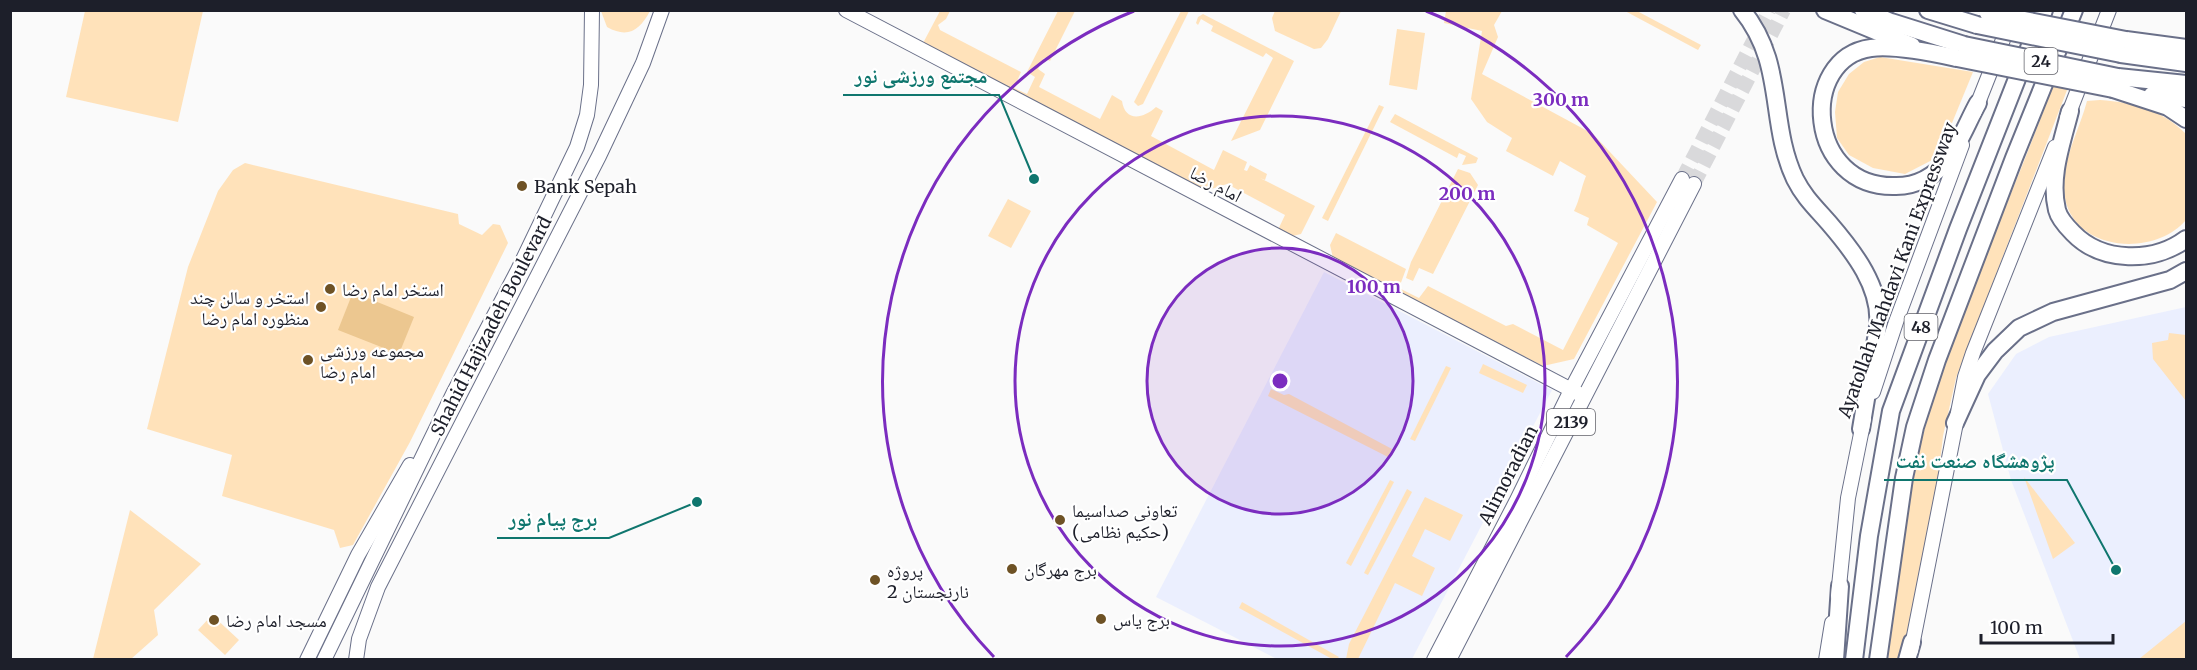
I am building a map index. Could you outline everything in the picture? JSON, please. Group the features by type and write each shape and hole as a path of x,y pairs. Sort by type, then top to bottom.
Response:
{"highway":[{"path":"1742,10 1755,29 1766,52 1772,73 1783,143 1794,177 1811,205 1851,252 1877,298 1880,311 1861,429"},
{"path":"1825,10 1926,52"},
{"path":"1863,10 1961,51 2187,99"},
{"path":"1928,10 1982,15 2187,63"},
{"name":"48","path":"1854,660 1869,536 1891,411 1958,229 2044,10"},
{"name":"48","path":"1878,660 1904,478 1915,427 1945,339 2014,158 2074,10"},
{"path":"2124,47 2187,46"},
{"path":"1961,51 1926,52 1871,48 1854,54 1835,69 1824,98 1822,127 1827,144 1844,169 1855,177 1875,184 1896,186 1918,183 1934,173 1948,159 1978,103"},
{"path":"2115,83 2187,84"},
{"path":"2115,83 2168,107 2187,119"},
{"path":"2070,111 2054,172 2058,212 2078,238 2093,248 2118,255 2139,256 2156,254 2187,239"},
{"path":"1955,423 1977,375 1995,351 2019,328 2053,312 2170,280 2187,271"},
{"path":"1835,660 1840,586"},
{"path":"1908,660 1912,642"}],"main road":[{"name":"Shahid Hajizadeh Boulevard","path":"324,660 453,394 543,220 577,147 587,115 591,85 592,10"},
{"name":"Shahid Hajizadeh Boulevard","path":"356,660 359,639 378,587 599,156 643,63 662,10"},
{"name":"امام رضا","path":"846,10 1577,393"},
{"name":"Ayatollah Mahdavi Kani Expressway","path":"1826,660 1840,586 1848,498 1861,429 1896,322 2014,10"},
{"path":"1912,642 1965,377 2109,11"},
{"name":"Alimoradian","path":"1434,660 1512,509 1577,393 1688,182"},
{"name":"Alimoradian","path":"1449,660 1577,393"},
{"path":"307,660 358,555 453,394"}],"shaded area":[{"path":"601,10 650,11 638,28 621,32 607,27"},
{"path":"85,11 203,11 178,122 66,97"},
{"path":"940,11 950,11 946,19 938,25 940,30 1021,72 1014,88 1027,94 1035,77 1027,72 1058,11 1075,11 1050,61 1044,58 1038,69 1045,74 1039,87 1100,119 1112,95 1122,101 1124,108 1131,115 1140,116 1156,107 1163,111 1151,136 1214,170 1223,150 1247,162 1244,170 1247,171 1250,165 1267,174 1265,180 1260,178 1315,206 1301,234 1288,237 1277,232 1285,215 1227,184 1205,191 922,45"},
{"path":"1181,11 1189,11 1143,104 1138,106 1134,102"},
{"path":"1275,11 1341,11 1328,39 1321,48 1314,49 1275,31 1272,18"},
{"path":"1446,11 1502,11 1494,25 1498,37 1482,74 1593,134 1657,202 1574,359 1543,366 1333,258 1330,245 1336,233 1406,269 1399,288 1419,298 1428,286 1506,326 1513,324 1563,350 1618,243 1587,225 1589,218 1574,211 1586,176 1560,161 1553,176 1506,151 1512,138 1487,122 1471,99 1482,31 1444,23"},
{"path":"1625,11 1637,11 1701,45 1698,50"},
{"path":"1203,14 1294,61 1260,130 1231,141 1273,58 1266,53 1263,57 1211,31 1213,26 1201,19 1198,25 1196,23 1198,17"},
{"path":"1397,29 1425,33 1417,90 1389,85"},
{"path":"1880,57 1973,72 1938,157 1905,174 1873,168 1849,155 1837,138 1835,112 1838,92 1849,74 1864,62"},
{"path":"2054,82 2069,85 1956,378 1943,436 1925,554 1901,659 1888,660 1907,513 1925,427 1953,339"},
{"path":"2100,100 2136,105 2147,109 2177,125 2186,134 2186,220 2172,232 2155,240 2137,244 2118,243 2100,238 2084,229 2072,216 2065,198 2067,161 2087,101"},
{"path":"1379,105 1384,107 1328,221 1322,218"},
{"path":"1395,114 1478,158 1476,163 1462,165 1466,156 1459,153 1457,158 1390,122"},
{"name":"مجموعه ورزشی امام رضا","path":"245,163 458,214 459,224 482,235 493,224 500,225 508,243 410,442 353,545 340,548 334,530 222,496 232,455 147,429 188,267 218,191 233,170"},
{"path":"1458,169 1470,173 1478,185 1433,274 1419,268 1413,281 1406,278 1411,262"},
{"path":"1008,199 1031,211 1011,248 988,236"},
{"path":"1324,272 1552,390 1412,659 1277,659 1156,597"},
{"path":"353,292 414,317 399,354 338,330"},
{"path":"2186,307 2186,659 2080,659 2011,480 1988,394 2016,354 2049,337"},
{"path":"2169,333 2186,335 2186,401 2153,359 2152,343 2168,340"},
{"path":"1483,364 1527,385 1523,393 1479,373"},
{"path":"1446,366 1451,368 1415,441 1410,439"},
{"path":"1271,389 1284,395 1289,394 1392,449 1388,457 1268,396"},
{"path":"2024,477 2075,543 2053,559"},
{"path":"1390,480 1394,482 1351,566 1346,563"},
{"path":"1407,489 1412,492 1368,575 1364,573"},
{"path":"1425,497 1463,515 1450,541 1425,529 1412,556 1435,568 1422,596 1395,583 1358,659 1346,659 1349,644"},
{"path":"130,510 201,564 154,610 158,635 131,659 93,659"},
{"path":"1242,602 1339,657 1332,659 1239,608"},
{"path":"212,615 239,640 225,655 198,630"},
{"path":"2186,621 2186,659 2139,659"}],"tunnel":[{"path":"1682,179 1769,10"},
{"path":"1694,184 1784,10"}],"place":[{"name":"مجتمع ورزشی نور","path":"1034,179"},
{"name":"Bank Sepah","path":"522,186"},
{"name":"استخر امام رضا","path":"330,289"},
{"name":"استخر و سالن چند منظوره امام رضا","path":"321,307"},
{"name":"مجموعه ورزشی امام رضا","path":"308,360"},
{"name":"برج پیام نور","path":"697,502"},
{"name":"تعاونی صداسیما (حکیم نظامی)","path":"1060,520"},
{"name":"برج مهرگان","path":"1012,569"},
{"name":"پژوهشگاه صنعت نفت","path":"2116,570"},
{"name":"پروژه نارنجستان 2","path":"875,580"},
{"name":"برج یاس","path":"1101,619"},
{"name":"مسجد امام رضا","path":"214,620"}]}
